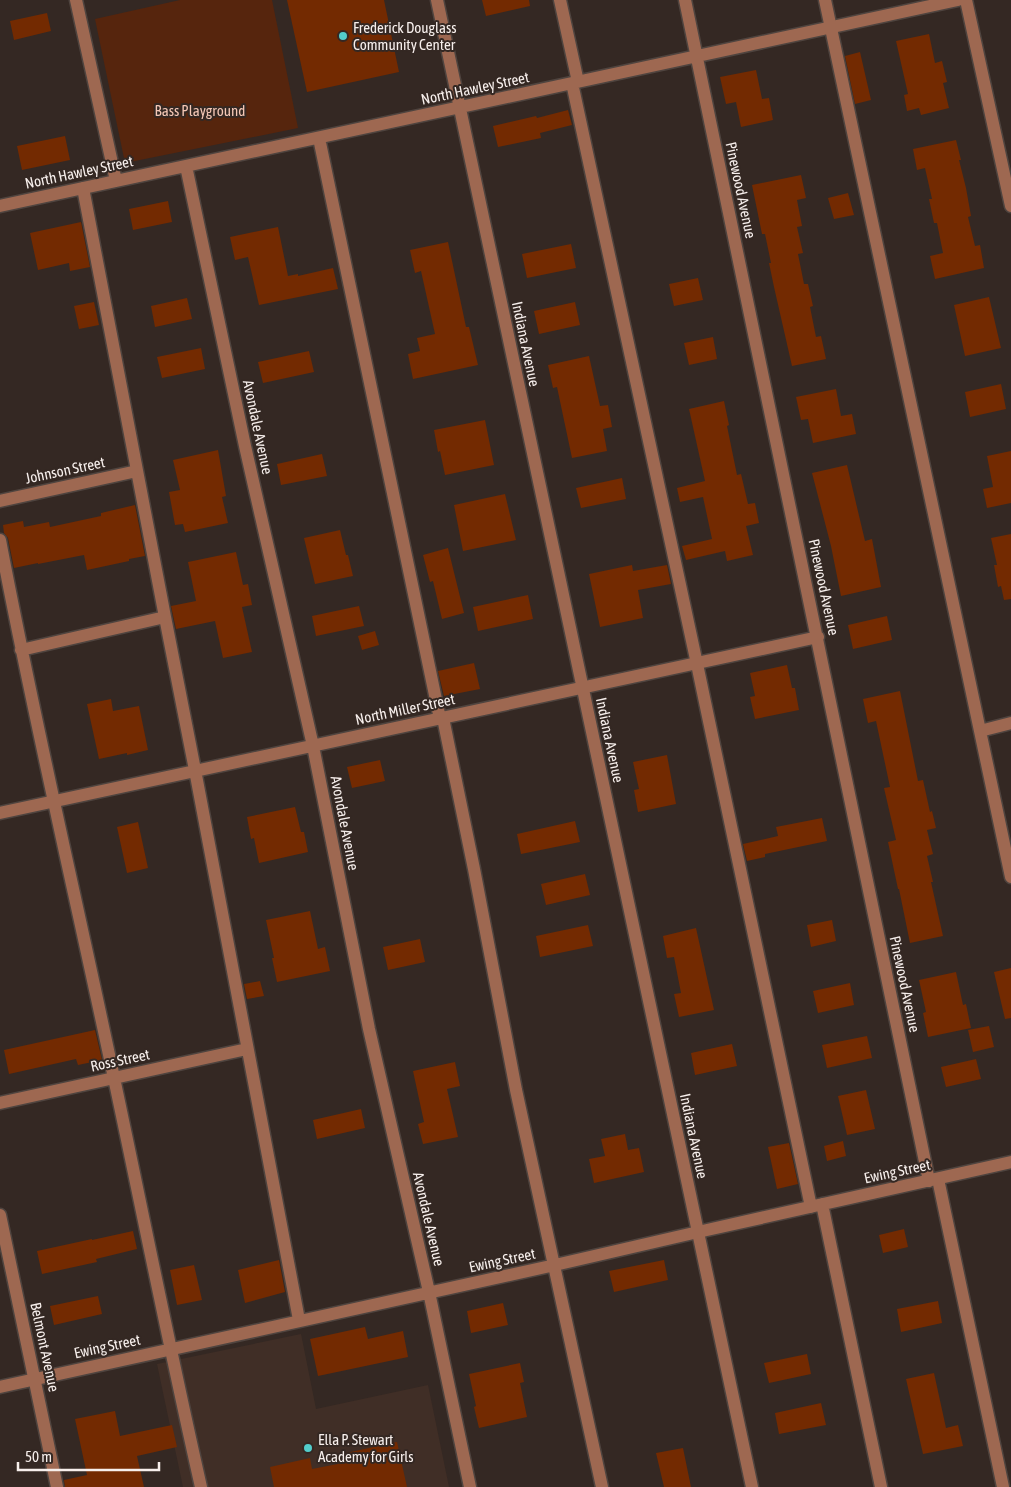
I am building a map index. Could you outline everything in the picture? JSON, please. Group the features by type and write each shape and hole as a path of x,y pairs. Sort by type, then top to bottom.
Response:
{"street":[{"path":"76,0 116,181"},
{"name":"Indiana Avenue","path":"437,0 752,1487"},
{"path":"560,0 575,82 697,664 816,1205 882,1487"},
{"name":"Pinewood Avenue","path":"685,0 934,1180 1003,1487"},
{"path":"825,0 1011,877"},
{"name":"North Hawley Street","path":"0,206 958,0"},
{"path":"966,0 1011,206"},
{"path":"319,138 474,870 516,1090 602,1487"},
{"name":"Avondale Avenue","path":"186,166 245,446 313,746 369,1029 429,1292 470,1487"},
{"path":"83,188 164,617 196,770 298,1320"},
{"name":"Johnson Street","path":"0,501 137,471"},
{"path":"0,540 21,650 114,1078 170,1350 201,1487"},
{"path":"21,650 164,617"},
{"name":"North Miller Street","path":"0,813 818,637"},
{"path":"980,731 1011,723"},
{"name":"Ross Street","path":"0,1102 247,1049"},
{"name":"Ewing Street","path":"0,1387 1011,1162"},
{"name":"Belmont Avenue","path":"0,1214 57,1487"}],"shaded area":[{"name":"Ella P. Stewart Academy for Girls","path":"301,1334 316,1409 428,1385 449,1487 183,1487 157,1364"}],"green space":[{"name":"Bass Playground","path":"180,0 272,0 298,128 125,163 95,19"}],"building":[{"name":"Frederick Douglass Community Center","path":"287,0 384,0 399,72 307,92"},
{"path":"482,0 529,0 530,6 486,16"},
{"path":"47,13 51,31 14,40 10,21"},
{"path":"929,34 935,63 942,61 947,82 943,83 949,108 921,115 919,108 907,111 904,95 908,94 896,41"},
{"path":"860,52 871,100 855,104 845,56"},
{"path":"756,70 762,99 769,98 773,120 741,127 736,102 726,104 720,77"},
{"path":"568,110 572,125 540,133 541,138 498,147 493,126"},
{"path":"65,136 70,160 22,170 17,146"},
{"path":"956,140 971,216 968,217 975,246 980,245 984,268 935,279 930,256 943,253 937,223 934,223 929,199 932,199 925,168 917,170 913,149"},
{"path":"801,175 806,198 797,200 802,226 797,227 803,253 798,254 804,284 808,284 813,306 810,307 816,337 821,336 826,359 792,366 769,263 771,263 765,234 762,234 752,185"},
{"path":"848,193 854,215 834,219 828,198"},
{"path":"168,201 172,222 133,230 129,209"},
{"path":"81,222 90,267 70,271 69,263 38,270 30,233"},
{"path":"278,227 288,276 298,274 298,276 333,268 338,289 259,305 248,257 235,260 230,237"},
{"path":"448,242 466,327 469,327 478,365 413,379 408,354 420,351 417,338 435,334 421,271 415,273 410,250"},
{"path":"571,244 576,268 527,278 522,254"},
{"path":"698,278 703,300 674,306 669,284"},
{"path":"989,297 1001,348 965,356 954,305"},
{"path":"187,298 192,319 155,327 151,306"},
{"path":"94,302 99,325 79,329 74,306"},
{"path":"575,302 580,325 539,334 534,311"},
{"path":"713,337 717,359 689,365 684,343"},
{"path":"201,348 205,369 162,378 157,357"},
{"path":"309,351 314,372 263,383 258,362"},
{"path":"589,356 600,406 608,405 612,427 603,429 607,451 572,458 557,387 553,388 548,365"},
{"path":"1001,384 1006,409 970,417 965,392"},
{"path":"836,389 841,416 852,414 856,434 813,443 808,419 801,420 796,397"},
{"path":"724,401 737,475 741,474 748,504 755,503 759,523 746,526 753,555 727,561 725,551 686,560 682,546 712,539 703,497 680,502 677,488 705,481 689,409"},
{"path":"485,420 494,465 445,475 434,430"},
{"path":"218,450 226,496 222,497 228,523 185,532 183,524 175,525 169,492 180,490 173,460"},
{"path":"1011,451 1011,503 987,508 983,489 993,487 987,456"},
{"path":"322,454 327,476 281,485 277,464"},
{"path":"847,465 865,541 872,539 881,587 841,596 831,546 812,473"},
{"path":"622,478 626,499 581,508 576,488"},
{"path":"505,494 516,540 463,551 454,505"},
{"path":"135,505 145,556 87,570 84,555 14,568 8,538 4,533 3,525 23,521 24,527 49,522 50,527 101,516 101,513"},
{"path":"340,530 353,576 315,584 304,538"},
{"path":"1011,534 1011,599 1004,600 1001,586 998,587 994,565 997,565 991,538"},
{"path":"448,548 464,613 442,619 433,581 430,582 423,555"},
{"path":"236,552 243,585 248,584 252,605 242,607 252,652 223,658 215,621 176,629 171,606 196,601 188,562"},
{"path":"632,565 633,571 667,565 671,584 638,590 643,618 600,627 589,574"},
{"path":"528,595 533,619 478,631 473,607"},
{"path":"359,606 364,626 316,636 312,616"},
{"path":"887,616 892,640 853,649 848,625"},
{"path":"375,631 379,645 362,650 358,636"},
{"path":"474,663 480,689 444,696 438,671"},
{"path":"787,665 792,688 795,688 799,710 755,719 750,697 755,696 750,673"},
{"path":"900,691 918,781 923,780 930,812 932,811 936,828 927,830 933,854 927,856 943,936 910,943 888,842 896,840 884,788 890,787 876,721 868,723 863,699"},
{"path":"111,699 113,711 139,706 148,750 99,759 87,704"},
{"path":"667,755 676,804 638,812 634,790 639,789 633,762"},
{"path":"380,760 385,781 352,788 347,767"},
{"path":"295,807 301,832 304,832 308,852 259,863 254,838 251,839 247,817"},
{"path":"822,818 827,841 765,854 765,857 747,861 743,844 778,836 776,827"},
{"path":"575,821 580,842 521,854 517,834"},
{"path":"138,822 148,868 127,873 117,827"},
{"path":"585,874 590,895 546,905 541,884"},
{"path":"310,911 318,949 325,947 330,971 277,982 266,920"},
{"path":"832,920 836,941 811,947 807,925"},
{"path":"588,925 593,946 540,957 536,936"},
{"path":"696,928 714,1010 679,1017 674,994 681,993 674,957 667,958 663,936"},
{"path":"420,939 425,962 388,970 383,947"},
{"path":"1011,968 1011,1018 1005,1019 994,972"},
{"path":"956,972 963,1005 966,1004 971,1028 928,1037 923,1013 926,1012 919,980"},
{"path":"260,981 264,996 247,999 244,984"},
{"path":"850,983 854,1005 818,1013 813,991"},
{"path":"989,1026 994,1047 973,1052 968,1030"},
{"path":"95,1030 102,1060 78,1065 76,1059 9,1074 4,1050"},
{"path":"867,1036 872,1058 827,1068 822,1045"},
{"path":"732,1044 737,1066 695,1075 691,1053"},
{"path":"976,1059 981,1079 946,1087 941,1067"},
{"path":"455,1062 460,1086 447,1089 458,1137 423,1144 418,1124 424,1122 413,1071"},
{"path":"866,1090 875,1129 847,1135 838,1096"},
{"path":"361,1109 365,1128 317,1139 313,1120"},
{"path":"625,1134 628,1150 639,1148 644,1172 594,1183 589,1159 605,1156 601,1139"},
{"path":"843,1141 846,1156 827,1161 824,1146"},
{"path":"789,1143 798,1184 777,1189 768,1147"},
{"path":"904,1229 908,1247 883,1253 879,1235"},
{"path":"133,1231 137,1249 96,1259 97,1262 42,1274 37,1251"},
{"path":"279,1260 285,1292 245,1303 238,1270"},
{"path":"664,1260 668,1280 614,1292 609,1271"},
{"path":"194,1265 202,1300 177,1305 170,1270"},
{"path":"98,1296 102,1314 54,1325 50,1306"},
{"path":"938,1301 942,1323 901,1332 897,1309"},
{"path":"503,1303 508,1325 471,1333 467,1311"},
{"path":"365,1327 368,1339 403,1331 408,1357 318,1376 310,1339"},
{"path":"807,1354 811,1374 769,1383 764,1363"},
{"path":"520,1363 524,1382 520,1383 527,1417 479,1428 469,1374"},
{"path":"934,1373 946,1428 958,1425 963,1446 923,1454 906,1379"},
{"path":"821,1403 826,1425 779,1434 775,1413"},
{"path":"115,1411 120,1436 172,1425 177,1447 137,1456 144,1487 65,1487 64,1480 87,1475 75,1419"},
{"path":"397,1442 407,1487 274,1487 270,1467 310,1458 312,1469 348,1462 346,1453"},
{"path":"683,1448 691,1487 664,1487 656,1453"}],"place":[{"name":"Frederick Douglass Community Center","path":"343,36"},
{"name":"Ella P. Stewart Academy for Girls","path":"308,1448"}]}
